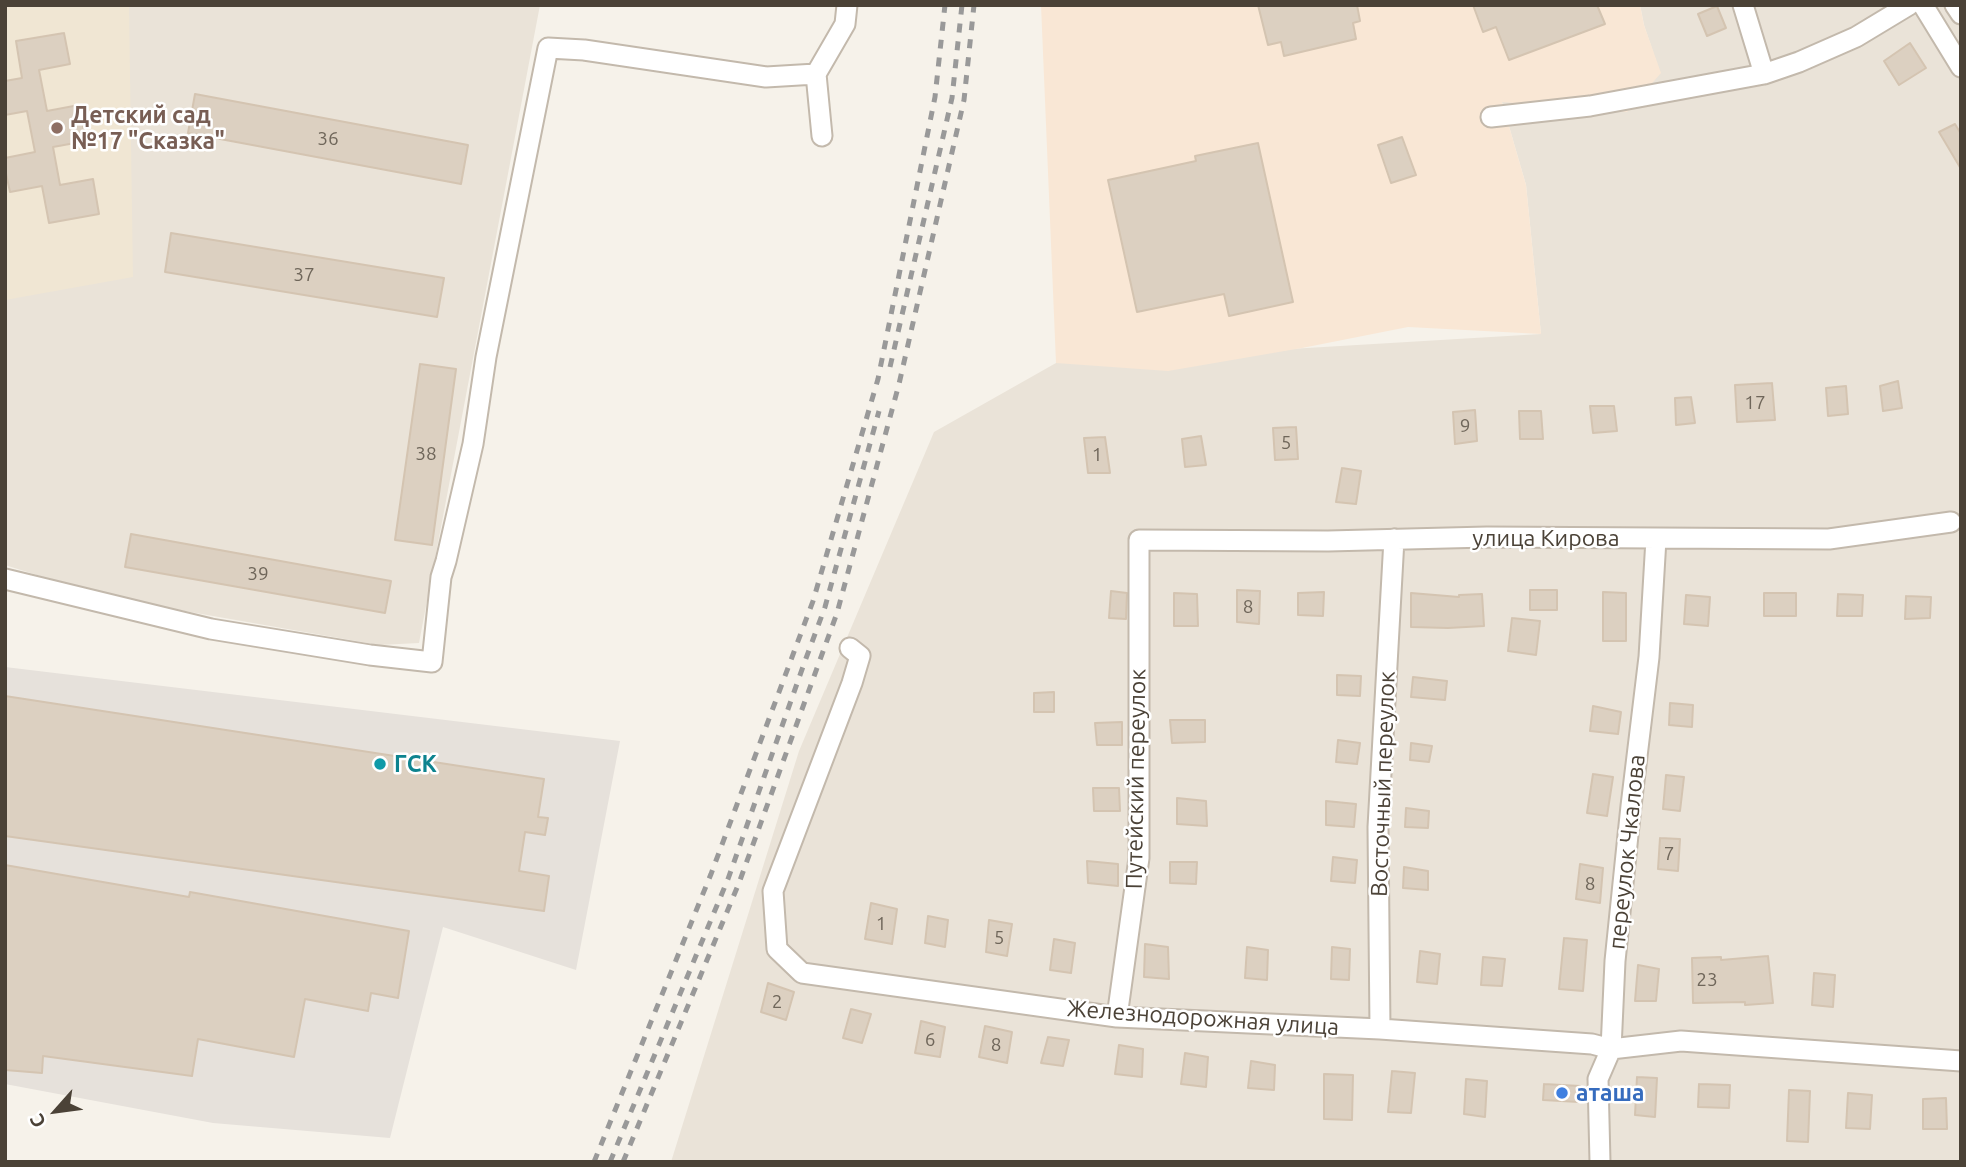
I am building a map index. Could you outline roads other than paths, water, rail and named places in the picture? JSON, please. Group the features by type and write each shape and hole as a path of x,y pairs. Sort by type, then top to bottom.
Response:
{"street":[{"path":"822,136 816,74 845,24 847,5"},
{"path":"1743,5 1765,74"},
{"path":"1491,117 1590,106 1765,74 1856,37 1909,5"},
{"path":"1923,5 1961,67"},
{"path":"1955,5 1961,14"},
{"path":"5,579 211,629 370,655 432,662 441,577 456,524 473,444 486,357 548,48 584,50 766,77 816,74"},
{"name":"улица Кирова","path":"1139,540 1328,541 1487,537 1829,539 1951,523"},
{"name":"Восточный переулок","path":"1380,1029 1378,827 1394,539"},
{"name":"переулок Чкалова","path":"1600,1162 1598,1079 1611,1049 1615,961 1649,657 1656,539"},
{"name":"Путейский переулок","path":"1116,1017 1139,858 1139,540"},
{"name":"Железнодорожная улица","path":"850,648 860,656 852,683 773,891 777,949 802,973 1116,1017 1380,1029 1592,1044 1611,1049 1681,1041 1961,1061"}],"railway":[{"path":"594,1162 711,874 813,601 878,379 935,97 945,5"},
{"path":"890,367 952,98 962,5"},
{"path":"623,1162 739,883 837,613 899,384 964,100 974,5"},
{"path":"610,1162 728,879 825,607 879,411"}],"place":[{"name":"Детский сад №17 \"Сказка\"","path":"57,128"},
{"name":"ГСК","path":"380,764"},
{"name":"аташа","path":"1562,1093"}]}
